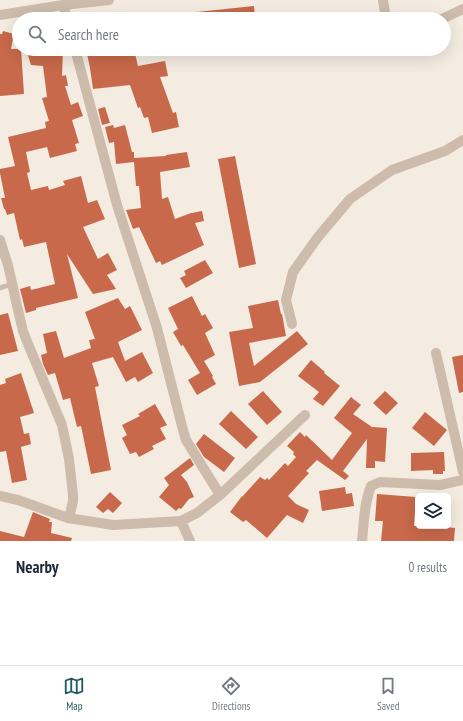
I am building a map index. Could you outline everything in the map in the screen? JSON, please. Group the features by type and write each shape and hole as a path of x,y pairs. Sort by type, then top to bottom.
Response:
{"street":[{"path":"19,12 107,0"},
{"path":"383,0 385,12"},
{"path":"63,5 65,12"},
{"path":"451,15 463,9"},
{"path":"0,15 12,13"},
{"path":"77,56 117,205 157,328 186,440 220,495"},
{"path":"292,324 286,300 293,272 318,237 350,199 392,170 445,151 463,140"},
{"path":"0,240 8,265 23,331 62,426 69,459 73,495 69,518"},
{"path":"436,354 463,472"},
{"path":"0,496 18,500 69,518 113,525 181,521 197,513 220,495 305,415"},
{"path":"362,541 365,510 368,493 371,486 380,482 440,485 463,480"},
{"path":"181,521 190,541"}],"lane":[{"path":"0,288 12,284"}],"building":[{"path":"254,6 254,12 197,12"},
{"path":"3,31 12,33 12,56 21,56 24,94 0,96 0,34 2,34"},
{"path":"28,56 63,56 62,76 66,75 68,86 65,86 71,105 78,102 83,116 72,120 79,143 75,144 77,151 50,158 47,147 26,152 30,172 27,173 31,190 48,186 49,190 65,185 63,181 81,176 88,203 97,200 105,219 83,227 98,259 108,253 117,270 107,275 116,289 93,294 67,254 78,298 36,308 36,310 26,313 20,289 30,286 31,290 55,284 46,242 24,247 22,239 20,240 14,213 7,215 4,209 1,198 5,198 0,169 15,166 8,137 46,128 45,122 49,121 42,98 47,97 43,66 31,65"},
{"path":"87,56 136,56 138,66 165,61 168,76 160,77 173,113 176,112 179,127 152,133 148,117 144,118 140,107 138,108 130,85 93,89"},
{"path":"105,107 110,123 102,125 98,109"},
{"path":"113,125 114,128 125,125 132,152 134,152 134,158 166,156 187,152 190,167 160,172 162,199 168,197 175,219 191,213 202,211 204,221 195,223 204,245 162,265 160,261 156,263 139,227 133,229 126,210 141,208 139,186 136,186 134,162 116,164 114,142 109,143 105,127"},
{"path":"235,156 256,264 239,268 218,159"},
{"path":"205,260 213,273 186,288 180,278 186,275 184,271"},
{"path":"192,296 202,316 205,314 213,328 205,333 215,355 204,361 216,384 197,395 188,380 200,373 183,345 181,346 173,332 178,329 168,308"},
{"path":"118,298 125,309 130,306 142,330 118,342 125,361 142,352 153,373 138,382 135,377 126,382 113,357 92,363 99,386 95,387 111,470 91,474 81,426 77,427 70,398 63,400 55,373 48,375 43,364 41,355 47,353 43,334 56,331 64,358 91,348 89,340 95,339 85,312"},
{"path":"278,300 286,336 249,343 254,366 297,331 308,344 260,382 239,386 229,332 253,328 248,306"},
{"path":"8,313 18,351 0,355 0,315"},
{"path":"463,355 463,392 459,393 452,357"},
{"path":"311,360 340,386 323,406 313,399 319,392 298,376"},
{"path":"21,373 34,413 20,417 24,434 29,433 31,444 21,447 27,480 12,483 6,451 0,452 0,385 6,383 5,379"},
{"path":"263,391 282,412 267,425 248,404"},
{"path":"385,391 398,403 386,415 373,403"},
{"path":"351,397 361,405 353,414 372,427 387,428 385,462 375,461 375,468 366,468 367,439 343,471 349,476 345,480 317,460 306,471 309,473 288,496 296,504 309,510 303,523 287,515 267,538 246,520 243,522 230,512 242,496 260,477 265,480 267,478 269,480 285,463 288,466 296,457 293,454 294,452 287,446 300,432 305,437 306,435 332,460 352,433 334,418"},
{"path":"155,404 167,425 160,428 166,439 152,446 154,449 139,457 136,452 130,454 122,438 127,435 122,425 140,416 138,414"},
{"path":"231,411 258,437 246,449 219,424"},
{"path":"425,412 447,430 434,446 412,428"},
{"path":"204,434 235,458 224,472 204,457 196,444"},
{"path":"444,452 445,471 443,471 443,474 433,474 433,470 411,471 411,453"},
{"path":"190,458 194,465 181,475 187,482 194,497 189,499 181,509 179,508 176,511 159,497 169,485 164,478"},
{"path":"345,487 346,494 352,493 354,506 322,511 319,491"},
{"path":"110,492 122,503 113,513 108,509 103,513 96,507"},
{"path":"377,494 415,497 415,529 455,528 454,541 381,541 383,521 375,521"},
{"path":"33,512 50,519 49,522 52,522 51,533 72,538 71,541 0,541 0,531 24,537"}]}
